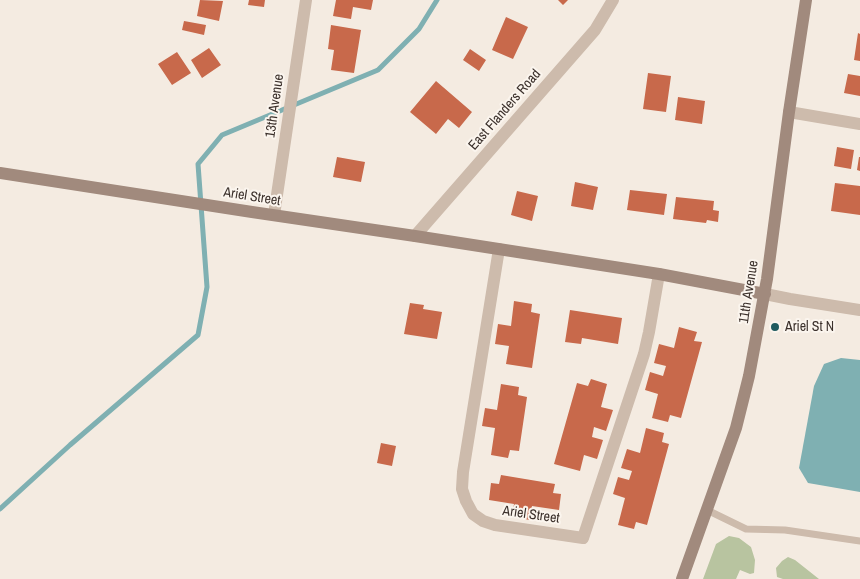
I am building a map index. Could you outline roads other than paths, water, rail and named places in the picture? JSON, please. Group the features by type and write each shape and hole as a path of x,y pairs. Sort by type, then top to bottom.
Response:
{"street":[{"name":"13th Avenue","path":"274,215 306,0"},
{"name":"East Flanders Road","path":"415,236 595,30 613,0"},
{"name":"11th Avenue","path":"682,579 736,428 750,376 765,294 806,0"},
{"path":"790,112 860,124"},
{"name":"Ariel Street","path":"0,173 659,274 790,299 860,310"},
{"name":"Ariel Street","path":"499,249 462,489 466,502 473,514 483,521 495,525 583,538 644,354 659,274"}],"lane":[{"path":"707,510 746,528 786,530 860,541"}],"water":[{"path":"841,358 860,360 860,492 808,483 799,468 814,386 824,364"}],"waterway":[{"path":"0,509 70,445 198,335 207,287 198,164 222,135 378,70 419,29 437,0"}],"place":[{"name":"Ariel St N","path":"775,327"}]}
